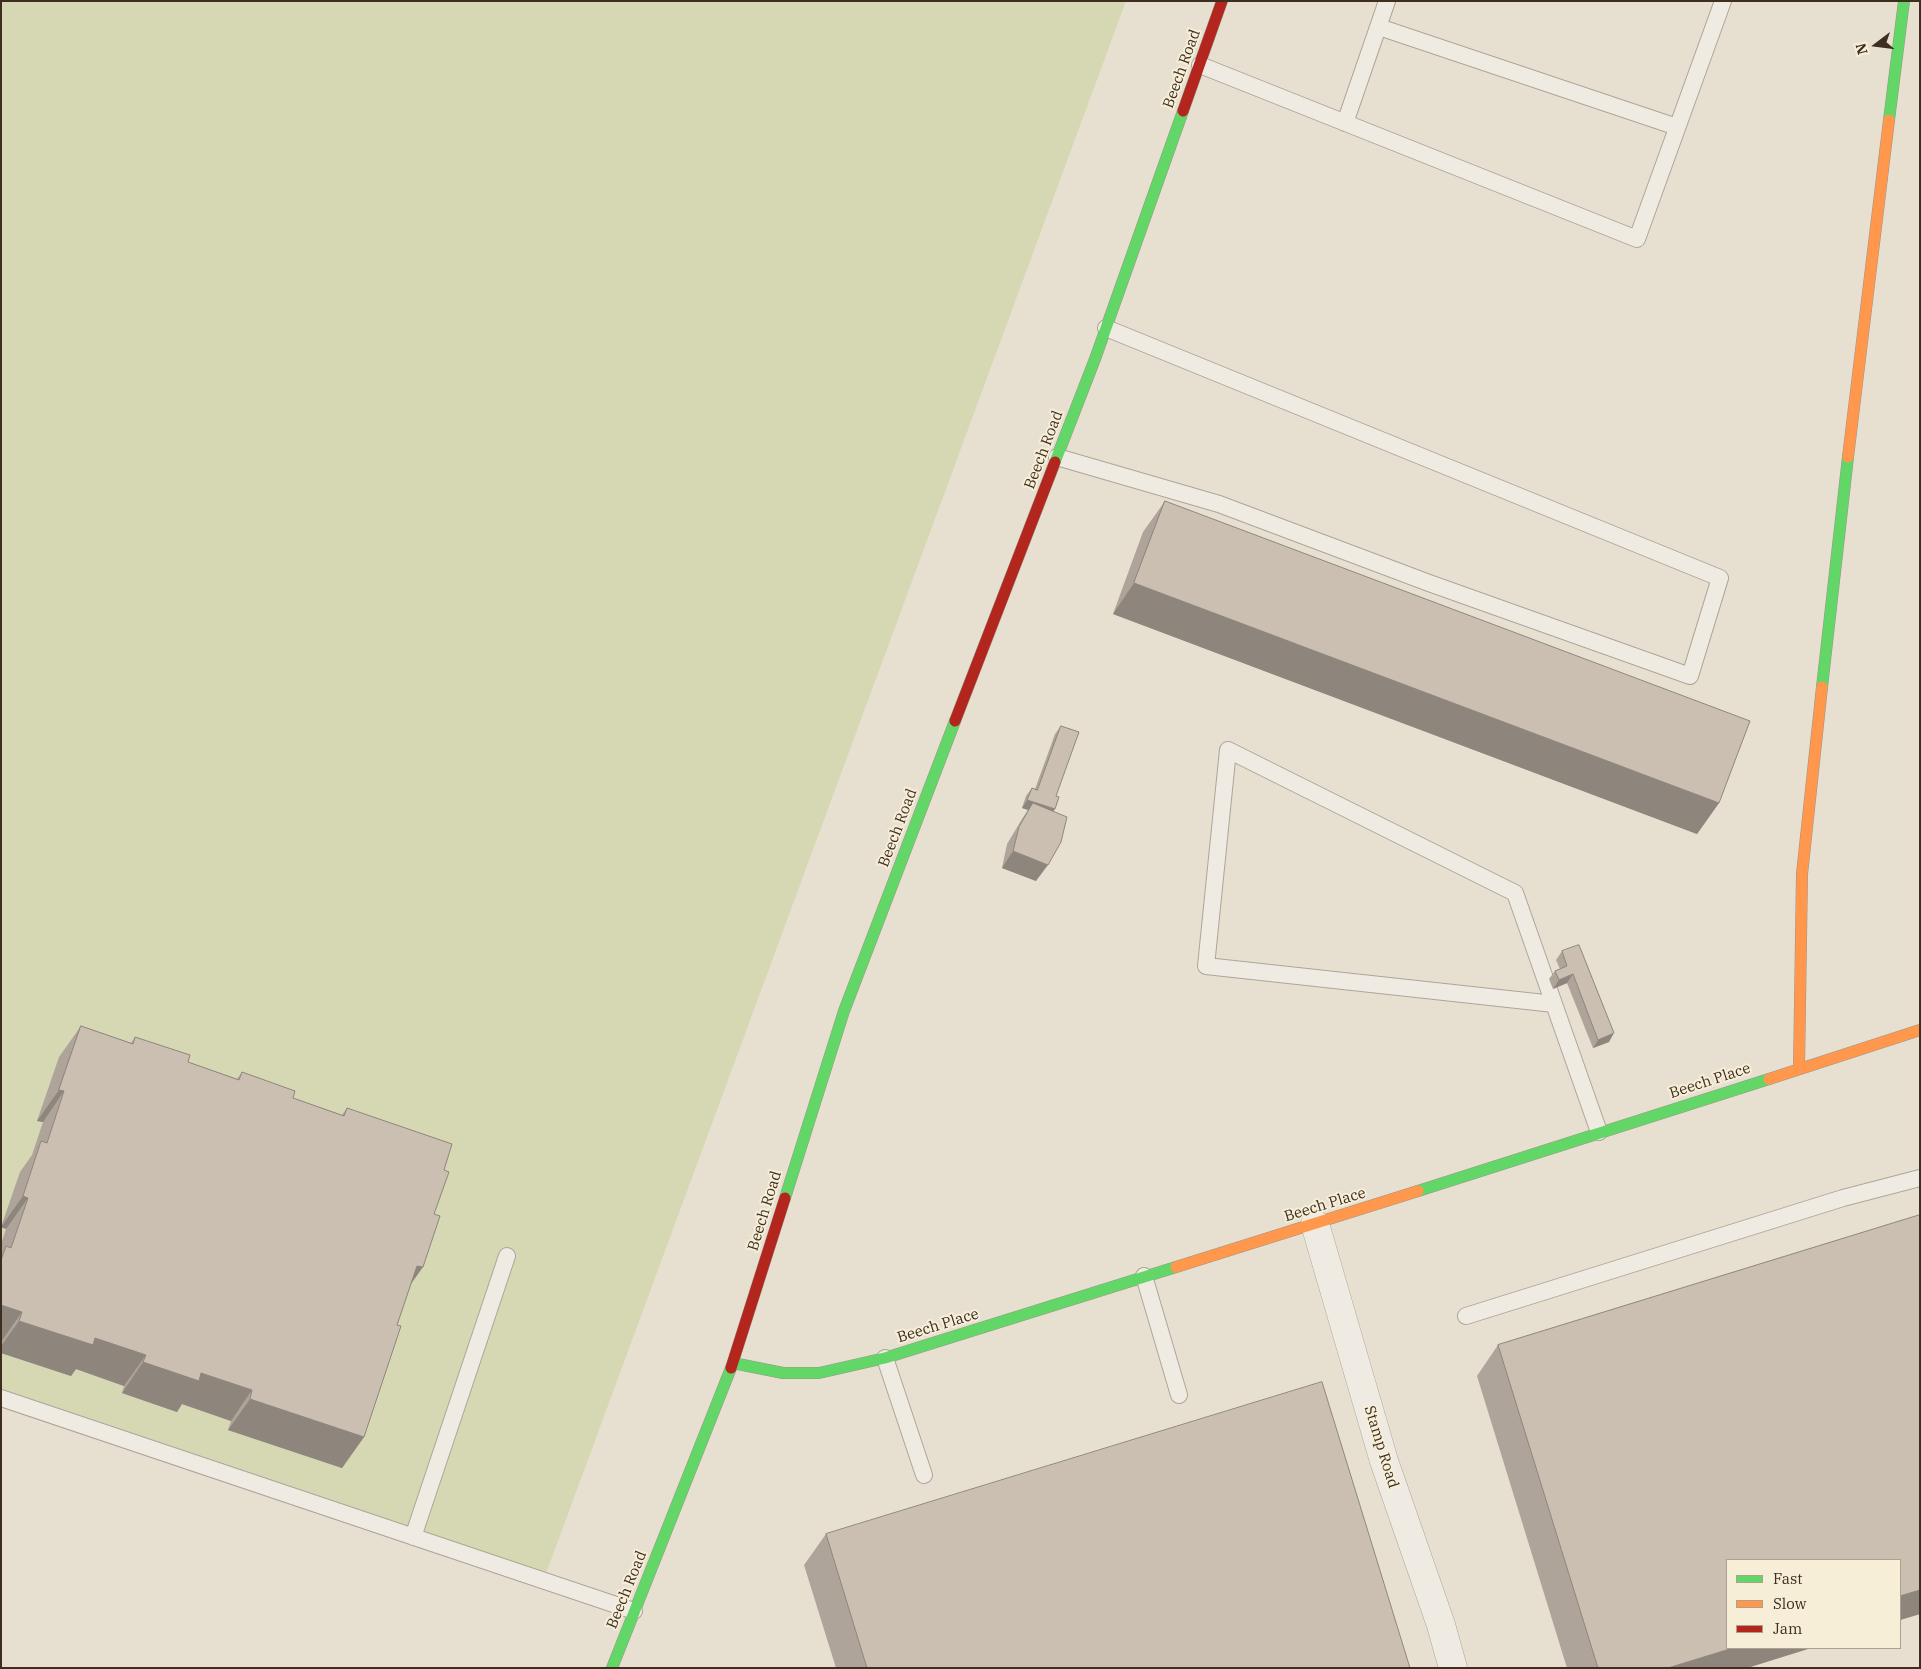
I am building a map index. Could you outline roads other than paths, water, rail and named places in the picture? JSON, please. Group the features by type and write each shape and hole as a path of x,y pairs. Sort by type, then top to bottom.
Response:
{"street":[{"name":"Beech Road","path":"612,1668 733,1363 844,1011 1106,328 1222,1"},
{"path":"1799,1068 1802,874 1839,530 1904,1"},
{"name":"Beech Place","path":"733,1363 783,1373 819,1373 885,1358 1316,1224 1920,1030"},
{"name":"Stamp Road","path":"1316,1224 1384,1461 1441,1625 1453,1668"}],"lane":[{"path":"1345,123 1387,1"},
{"path":"1200,65 1637,239 1723,1"},
{"path":"1379,26 1677,127"},
{"path":"1057,457 1218,504 1429,583 1690,676 1720,578 1106,328"},
{"path":"1554,1004 1206,966 1228,750 1515,894 1554,1004 1599,1132"},
{"path":"1466,1316 1843,1198 1920,1178"},
{"path":"413,1537 507,1256"},
{"path":"1144,1276 1179,1395"},
{"path":"885,1358 924,1475"},
{"path":"1,1398 634,1611"}]}
